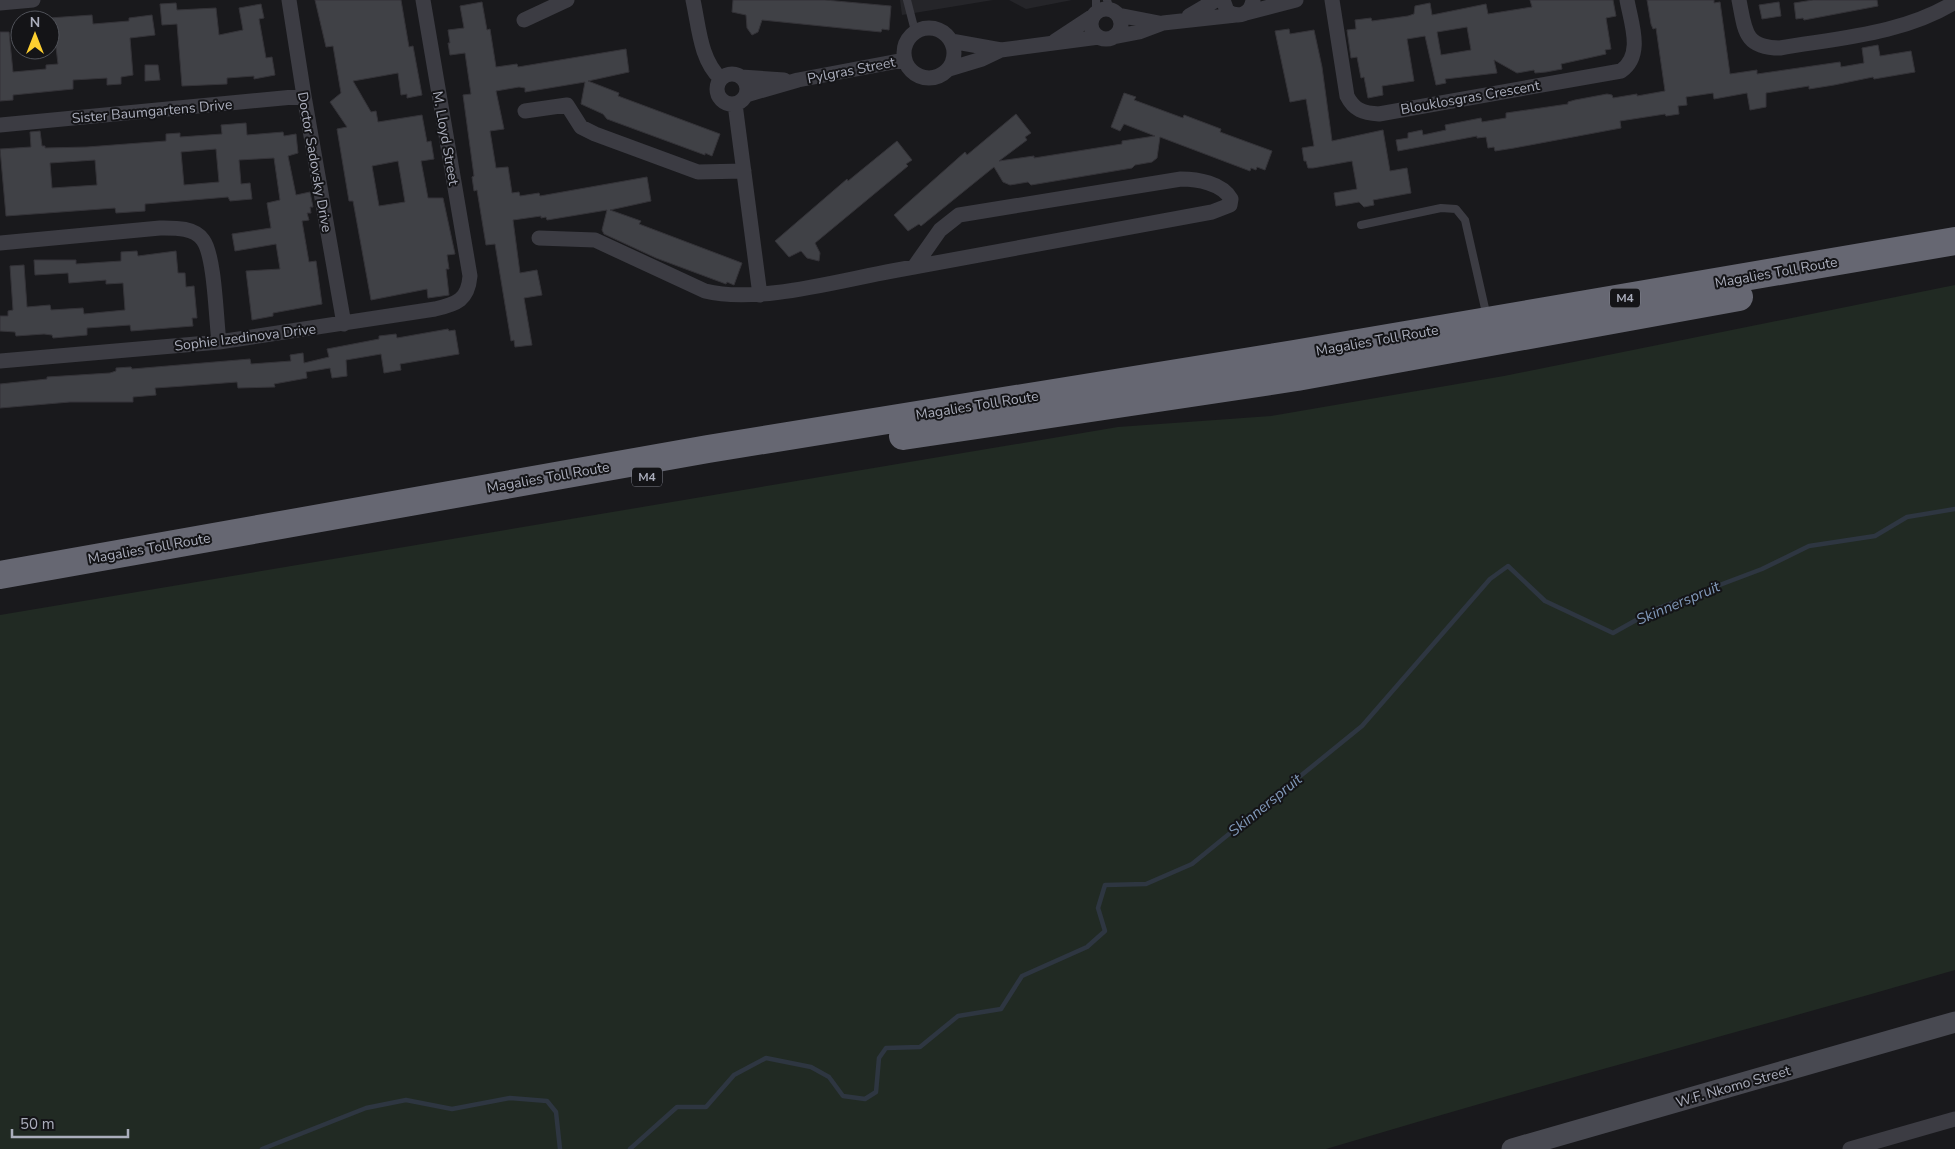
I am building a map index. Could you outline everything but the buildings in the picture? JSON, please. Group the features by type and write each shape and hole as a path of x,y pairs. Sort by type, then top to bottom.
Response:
{"highway":[{"name":"Magalies Toll Route","path":"0,575 708,449 1488,321 1955,241"},
{"name":"Magalies Toll Route","path":"0,590 706,466 1297,377 1955,258"}],"main road":[{"name":"W.F. Nkomo Street","path":"1512,1149 1955,1022"}],"street":[{"path":"0,3 33,0"},
{"name":"Doctor Sadovsky Drive","path":"289,0 344,324"},
{"name":"M. Lloyd Street","path":"423,0 470,276"},
{"path":"524,20 567,0"},
{"path":"693,0 706,57 713,71 721,79"},
{"path":"1183,20 1216,0"},
{"path":"1223,0 1228,11 1245,10"},
{"path":"1001,50 951,41 939,30 923,28 915,31 905,44 904,60 908,67 920,77 936,77 949,68 982,59 1001,50 1139,32 1163,23 1295,0"},
{"name":"Blouklosgras Crescent","path":"1332,0 1347,96 1352,105 1359,111 1379,114 1622,71 1629,65 1635,51 1627,0"},
{"path":"1739,0 1748,38 1756,45 1767,48 1780,48 1884,29 1914,21 1955,2"},
{"path":"1103,9 1140,21 1163,23"},
{"path":"1103,9 1120,24 1106,37"},
{"path":"1103,9 1092,30 1106,37"},
{"path":"1054,42 1103,9"},
{"path":"949,68 954,55 951,41"},
{"name":"Pylgras Street","path":"740,99 798,80 904,60"},
{"path":"740,99 726,103 719,96 717,88 721,79 733,74 741,77 746,85 740,99 744,170 760,295"},
{"name":"Pylgras Street","path":"741,77 798,80"},
{"name":"Sister Baumgartens Drive","path":"0,125 304,96"},
{"path":"526,111 567,105 581,127 595,134 698,172 744,170"},
{"path":"539,238 595,240 705,291 724,296 760,295 914,267 1212,212 1230,205 1231,199 1228,194 1208,183 1181,179 959,215 940,230 914,267"},
{"path":"0,243 160,228 179,228 193,233 203,239 210,256 218,342"},
{"name":"Sophie Izedinova Drive","path":"0,360 218,342 344,324 449,306 460,300 469,290 470,276"},
{"path":"1850,1149 1955,1119"}],"lane":[{"path":"907,0 915,31"},
{"path":"1360,225 1441,208 1456,209 1465,220 1488,321"}],"shaded area":[{"path":"900,0 993,0 902,15"},
{"path":"1009,0 1072,0 1026,9"},
{"path":"1955,285 1955,970 1482,1103 1326,1149 0,1149 0,615 1118,427 1271,416 1504,376"}],"waterway":[{"name":"Skinnerspruit","path":"630,1149 677,1107 706,1107 734,1075 766,1058 811,1067 829,1077 843,1096 865,1099 876,1092 879,1058 886,1048 920,1047 958,1016 1001,1009 1022,976 1087,947 1105,931 1098,908 1105,885 1146,884 1192,864 1362,726 1490,579 1508,566 1545,601 1613,633 1656,609 1762,569 1809,546 1875,536 1907,517 1955,509"},
{"name":"Skinnerspruit","path":"262,1149 366,1108 406,1100 452,1109 510,1098 547,1101 556,1112 560,1149"}]}
